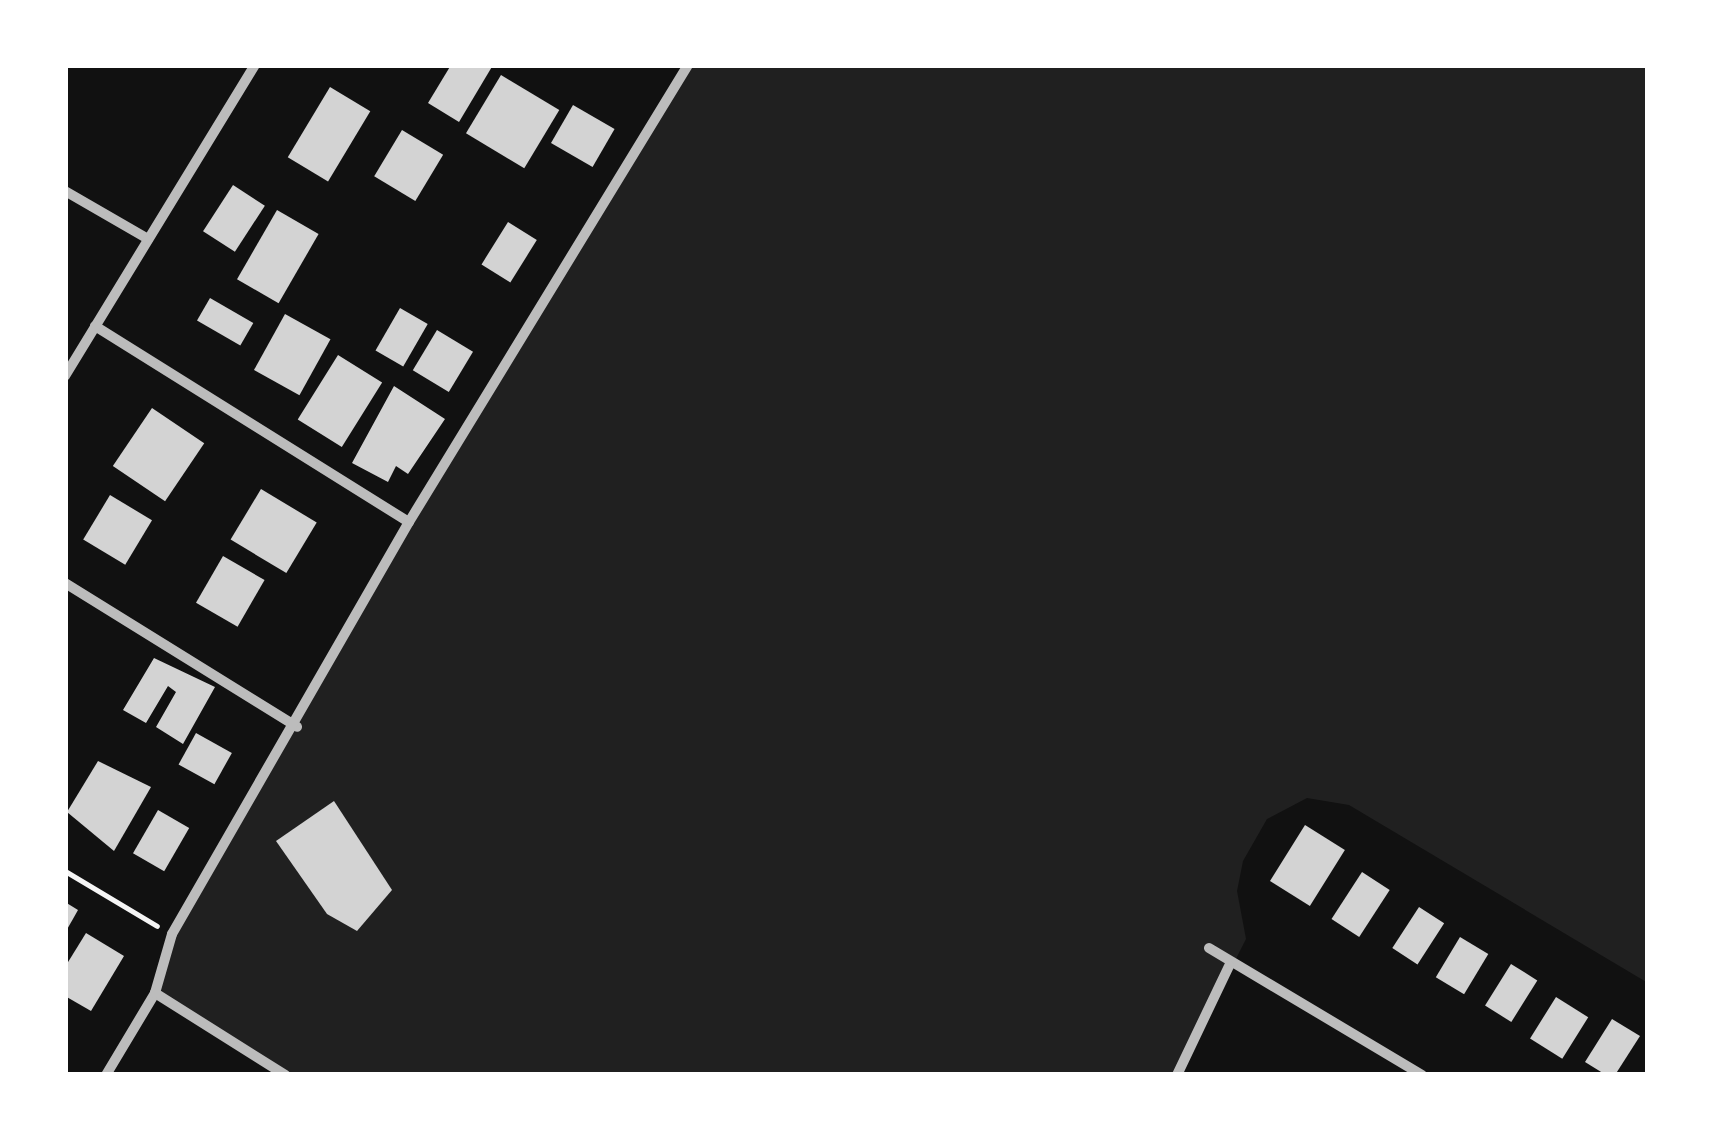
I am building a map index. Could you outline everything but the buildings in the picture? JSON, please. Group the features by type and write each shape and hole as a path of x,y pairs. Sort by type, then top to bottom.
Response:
{"street":[{"path":"65,376 255,65"},
{"path":"106,1075 155,993 172,934 296,727 408,522 688,65"},
{"path":"65,190 148,238"},
{"path":"95,326 408,522"},
{"path":"65,583 296,727"},
{"path":"1209,948 1229,966 1422,1075"},
{"path":"1177,1075 1229,966"},
{"path":"155,993 284,1075"}],"path":[{"path":"65,872 172,934"}],"shaded area":[{"path":"688,65 1648,65 1648,983 1349,805 1307,798 1267,819 1243,861 1237,891 1246,939 1177,1075 285,1075 155,993 172,934 409,522"}]}
